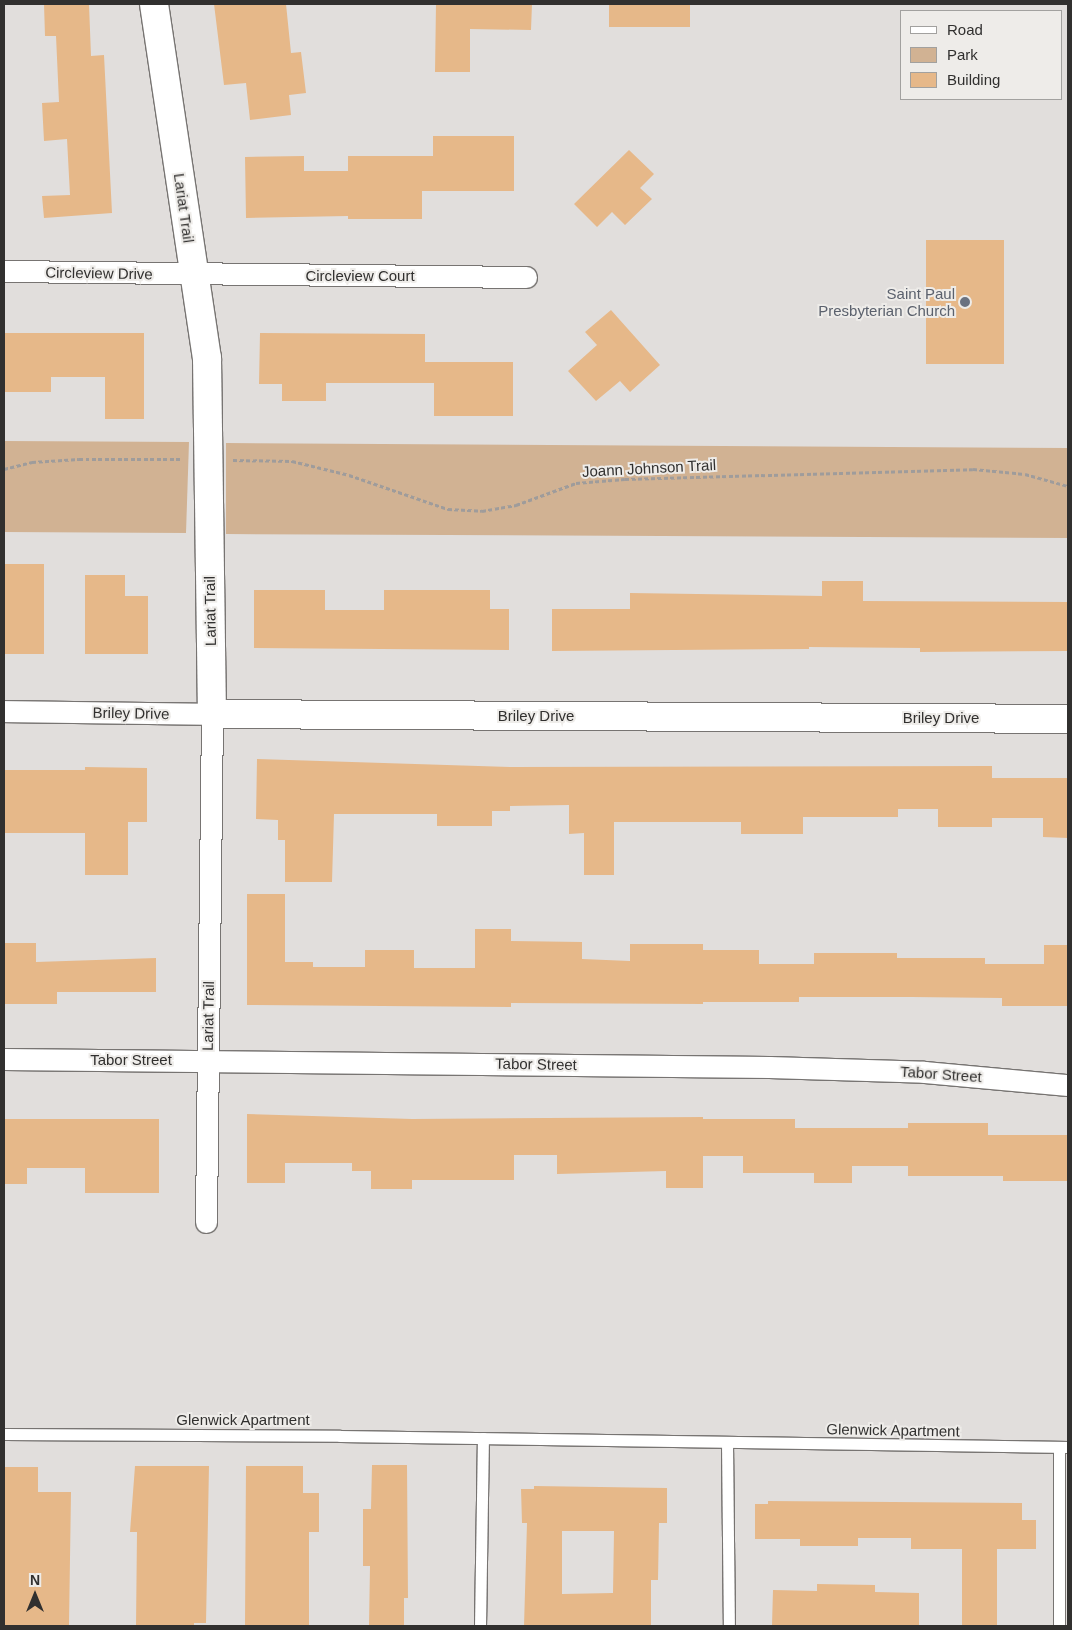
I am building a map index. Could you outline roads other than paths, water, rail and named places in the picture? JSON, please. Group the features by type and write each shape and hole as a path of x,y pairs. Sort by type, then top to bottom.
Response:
{"street":[{"name":"Lariat Trail","path":"154,4 208,358 212,714 206,1222"},
{"name":"Circleview Drive","path":"4,271 194,275"},
{"name":"Circleview Court","path":"194,275 526,277"},
{"name":"Briley Drive","path":"4,711 1068,719"},
{"name":"Tabor Street","path":"4,1059 788,1068 924,1072 1068,1085"}],"lane":[{"name":"Glenwick Apartment","path":"4,1434 483,1438 1064,1447 1059,1626"},
{"path":"480,1626 483,1438"},
{"path":"727,1443 729,1626"}],"place":[{"name":"Saint Paul Presbyterian Church","path":"965,302"}]}
